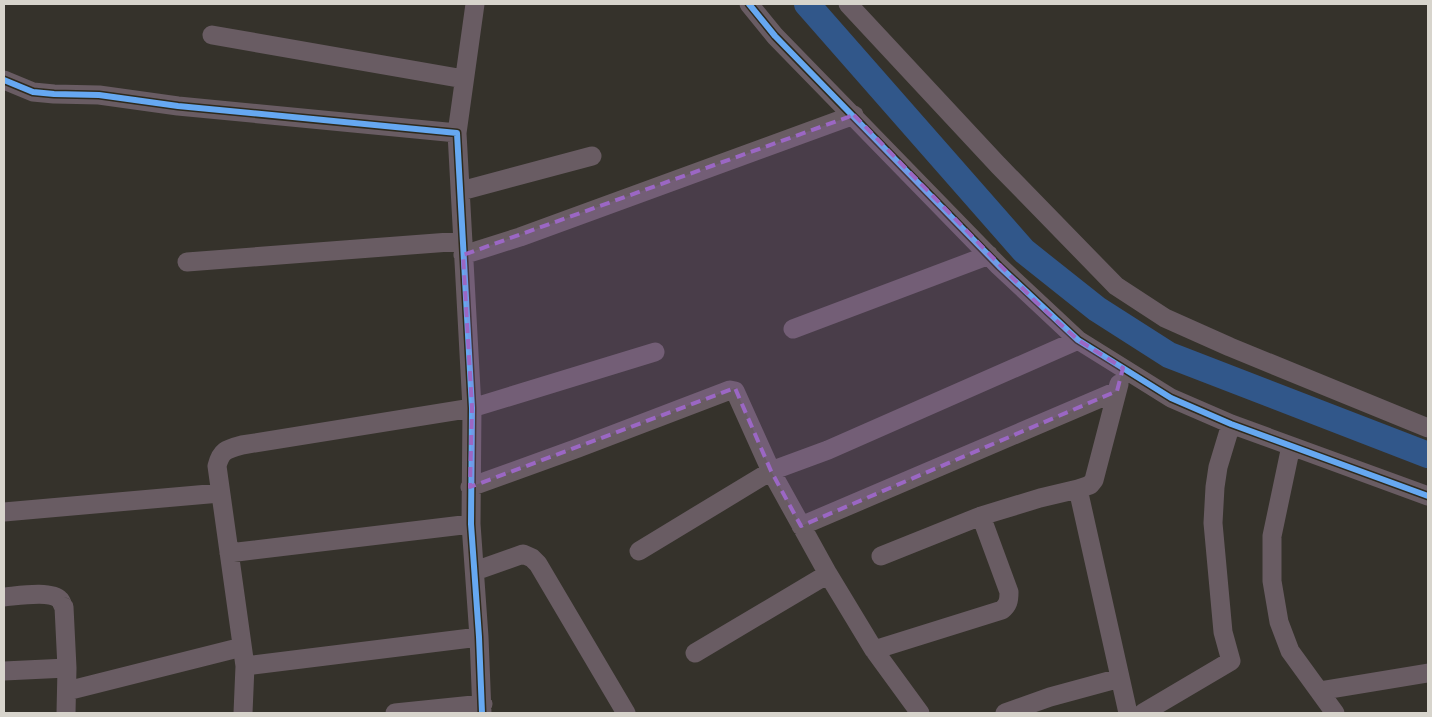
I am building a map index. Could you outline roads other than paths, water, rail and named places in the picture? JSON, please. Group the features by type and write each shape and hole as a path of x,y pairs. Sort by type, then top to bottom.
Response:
{"street":[{"path":"395,713 482,709 471,524 472,408 457,132 475,4"},
{"path":"749,4 775,36 989,255 1078,340 1171,398 1232,424 1428,496"},
{"path":"848,4 998,165 1116,286 1165,318 1230,347 1428,428"},
{"path":"212,35 464,79"},
{"path":"4,80 33,92 99,95 178,106 457,132"},
{"path":"187,262 463,248 520,236 854,115"},
{"path":"461,191 592,156"},
{"path":"793,329 989,255"},
{"path":"639,551 771,471 828,450 1078,340"},
{"path":"243,713 245,666 220,493 217,466 219,456 227,449 242,445 472,408 654,352"},
{"path":"881,556 981,516 1040,498 1086,487 1094,480 1123,368"},
{"path":"470,487 730,390 735,391 738,394 771,471 828,574 874,650 920,713"},
{"path":"801,526 1117,392"},
{"path":"1144,713 1231,661 1223,632 1213,523 1218,467 1232,424"},
{"path":"1291,446 1272,536 1272,581 1279,622 1290,651 1335,713"},
{"path":"1078,489 1128,713"},
{"path":"4,512 220,493"},
{"path":"874,650 1002,610 1007,606 1009,592 981,516"},
{"path":"229,554 471,524"},
{"path":"475,572 523,554 532,558 538,564 626,713"},
{"path":"694,653 828,574"},
{"path":"4,597 45,594 60,600 64,607 67,668 66,713"},
{"path":"245,666 479,637"},
{"path":"67,691 242,647"},
{"path":"4,671 67,668"},
{"path":"1319,691 1428,673"},
{"path":"1005,713 1050,697 1120,678"}],"waterway":[{"path":"807,4 1024,251 1097,309 1169,355 1428,455"}]}
